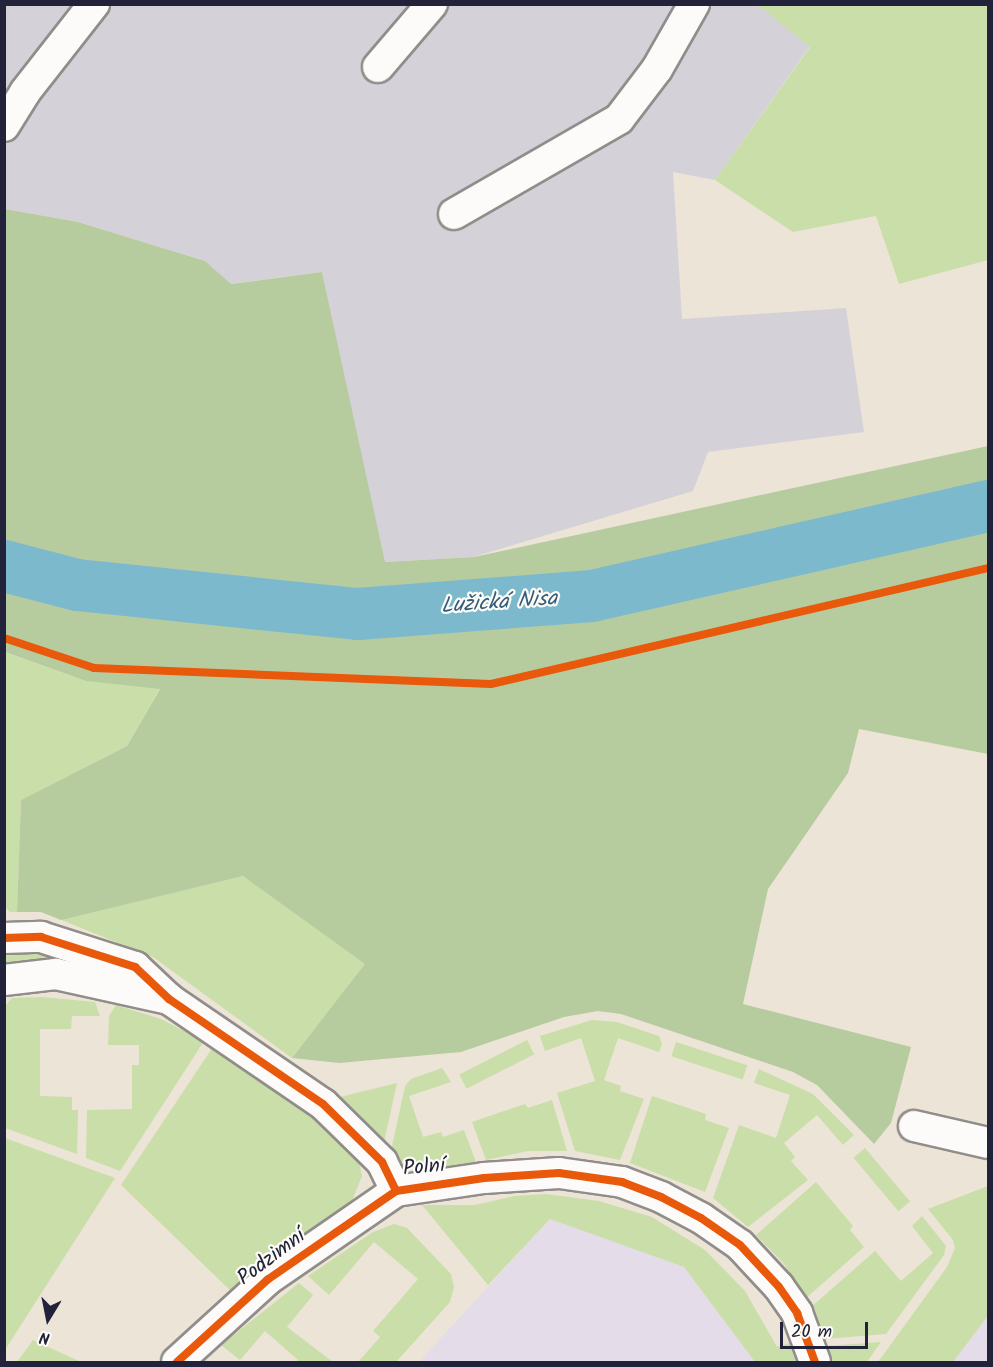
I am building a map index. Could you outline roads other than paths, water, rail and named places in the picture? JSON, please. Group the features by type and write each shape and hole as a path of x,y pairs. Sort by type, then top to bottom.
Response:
{"street":[{"path":"4,126 25,93 94,4"},
{"path":"378,66 432,4"},
{"path":"454,214 619,119 657,69 694,4"},
{"name":"Polní","path":"4,938 41,937 135,968 169,999 323,1104 382,1162 396,1191 484,1178 560,1173 622,1182 661,1197 701,1218 740,1245 779,1287 800,1319 815,1362"},
{"path":"4,980 56,974 169,999"},
{"path":"914,1126 988,1143"},
{"name":"Podzimní","path":"177,1362 267,1280 396,1191"}],"waterway":[{"name":"Lužická Nisa","path":"4,566 77,585 358,614 592,596 988,506"}]}
